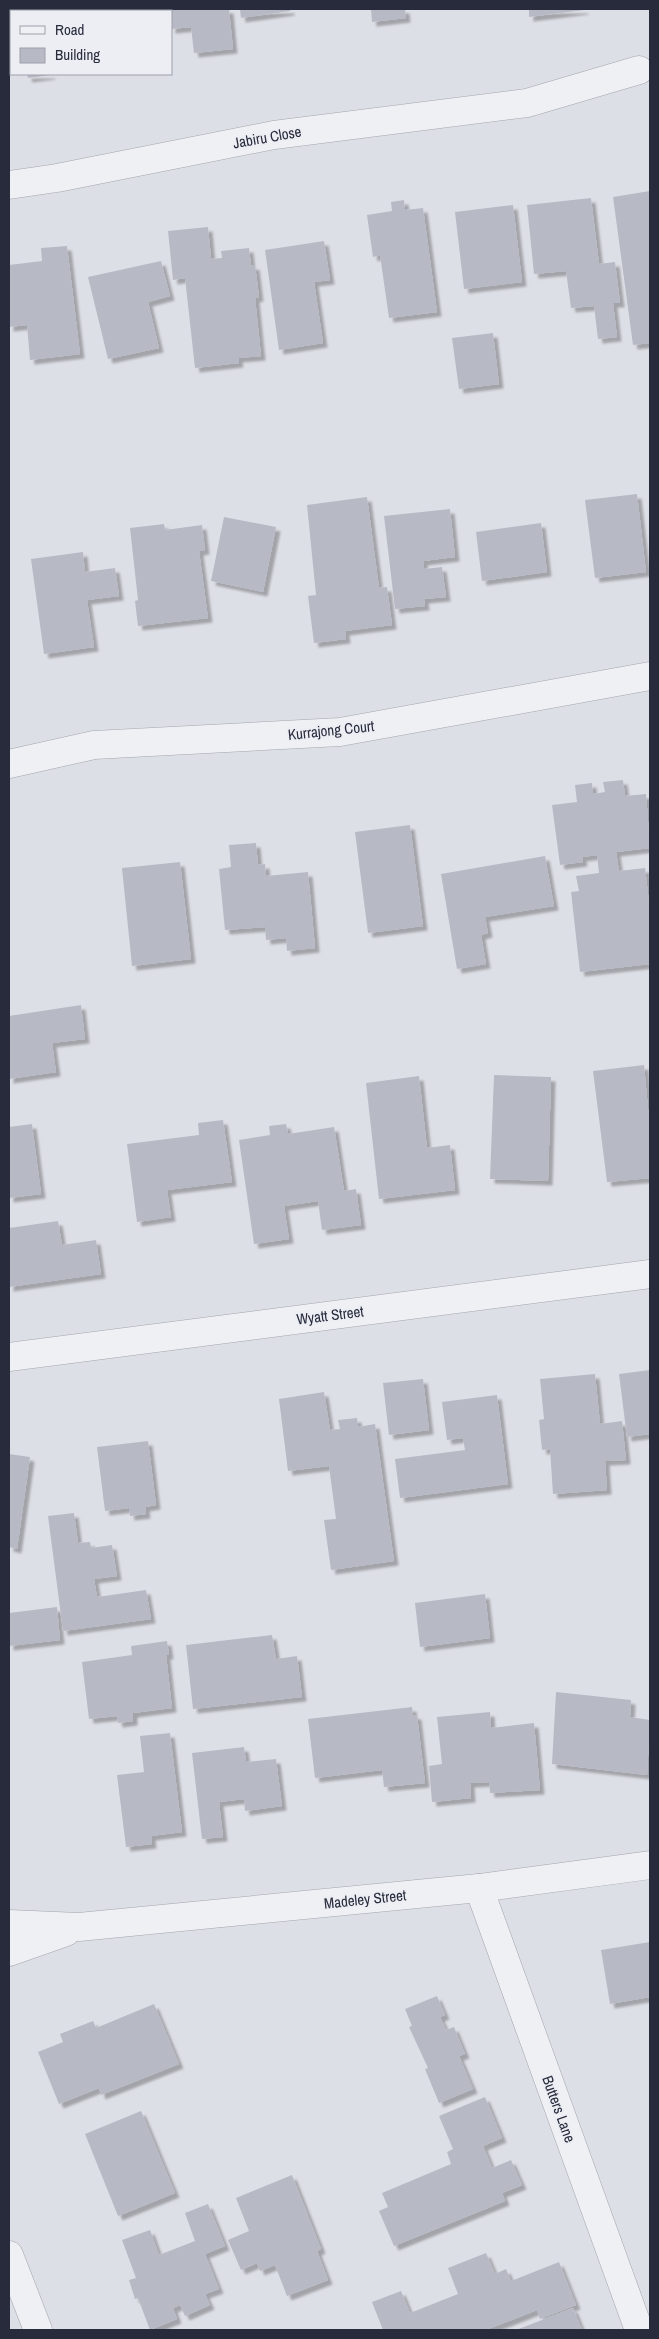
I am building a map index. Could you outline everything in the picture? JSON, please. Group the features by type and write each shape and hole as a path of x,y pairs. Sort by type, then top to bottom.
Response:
{"street":[{"name":"Jabiru Close","path":"9,185 57,178 274,134 527,103 639,70"},
{"name":"Kurrajong Court","path":"9,764 94,745 340,732 650,676"},
{"name":"Wyatt Street","path":"9,1357 650,1274"},
{"name":"Madeley Street","path":"9,1924 79,1927 478,1888 650,1865"},
{"name":"Butters Lane","path":"478,1888 640,2330"},
{"name":"Madeley Street","path":"9,1952 79,1927"},
{"path":"9,2255 38,2330"}],"building":[{"path":"9,9 47,9 10,10 9,62"},
{"path":"58,9 138,10 58,10"},
{"path":"229,9 233,49 194,53 191,27 172,29 172,10 154,10"},
{"path":"240,9 290,9 290,11 241,18"},
{"path":"371,9 405,9 406,18 372,22"},
{"path":"529,9 584,9 584,10 529,17"},
{"path":"27,75 51,75 28,78"},
{"path":"650,191 650,343 633,345 613,197"},
{"path":"591,198 599,264 615,262 620,303 613,303 617,337 598,339 594,306 571,308 566,271 534,274 527,205"},
{"path":"404,200 405,210 423,208 437,312 389,318 380,255 373,257 367,215 392,211 391,202"},
{"path":"513,205 522,282 464,289 455,212"},
{"path":"208,227 211,259 222,258 221,251 249,248 251,266 255,265 259,297 255,298 261,356 238,358 239,363 195,368 185,278 173,280 168,231"},
{"path":"324,241 330,280 314,282 323,343 279,350 265,250"},
{"path":"67,246 80,354 30,360 27,325 9,327 9,265 42,261 41,248"},
{"path":"161,261 170,296 148,302 159,348 108,359 88,277"},
{"path":"493,333 499,384 459,389 452,338"},
{"path":"637,494 646,572 595,578 585,500"},
{"path":"367,497 379,588 387,587 392,625 345,631 346,639 314,643 308,596 316,595 307,505"},
{"path":"450,509 455,557 423,561 424,569 442,567 446,597 424,599 425,606 395,609 384,516"},
{"path":"224,517 276,527 263,592 211,581"},
{"path":"541,523 547,572 482,581 476,532"},
{"path":"164,524 165,530 202,525 205,550 199,551 208,618 138,626 135,601 138,600 130,528"},
{"path":"83,552 85,572 115,568 119,596 87,600 94,647 44,654 31,559"},
{"path":"623,780 625,796 646,794 650,848 616,852 619,871 645,868 650,912 650,964 580,972 571,892 579,891 576,876 599,873 597,855 582,857 583,862 560,865 552,805 577,802 575,785 592,783 593,794 605,792 603,782"},
{"path":"410,825 423,926 368,933 355,832"},
{"path":"256,843 258,865 265,864 266,876 308,872 315,948 287,951 286,938 266,940 265,927 225,930 219,869 231,867 229,845"},
{"path":"545,856 554,906 485,917 488,933 481,935 486,964 457,969 441,874"},
{"path":"180,862 191,959 132,966 122,868"},
{"path":"81,1005 85,1039 52,1043 56,1072 9,1079 9,1016"},
{"path":"644,1065 648,1109 650,1109 650,1161 648,1161 650,1178 607,1182 593,1071"},
{"path":"494,1075 551,1077 548,1181 490,1179"},
{"path":"419,1076 427,1148 450,1145 455,1190 379,1199 366,1083"},
{"path":"223,1120 232,1182 167,1190 171,1217 137,1222 127,1144 199,1135 198,1123"},
{"path":"32,1124 41,1194 9,1198 9,1127"},
{"path":"286,1124 288,1134 334,1127 344,1191 356,1189 361,1225 322,1230 318,1201 284,1206 289,1239 254,1244 239,1140 270,1135 269,1126"},
{"path":"58,1221 62,1245 96,1240 101,1274 9,1287 9,1228"},
{"path":"650,1370 650,1434 627,1437 619,1374"},
{"path":"595,1374 600,1424 622,1421 626,1460 605,1461 607,1490 553,1494 550,1449 542,1450 539,1420 544,1419 540,1379"},
{"path":"423,1379 429,1430 389,1435 383,1383"},
{"path":"324,1392 330,1430 340,1429 338,1420 357,1418 358,1427 375,1424 394,1561 331,1570 324,1520 336,1519 329,1466 288,1471 279,1399"},
{"path":"497,1395 508,1484 400,1498 395,1459 465,1450 463,1438 447,1440 442,1402"},
{"path":"148,1441 156,1505 145,1507 146,1514 130,1516 129,1508 105,1511 97,1447"},
{"path":"9,1454 30,1457 17,1549 9,1547"},
{"path":"74,1513 78,1543 90,1542 91,1548 112,1545 117,1576 94,1579 97,1597 146,1590 151,1619 63,1631 48,1516"},
{"path":"485,1594 490,1638 420,1647 415,1603"},
{"path":"57,1607 60,1640 9,1646 9,1613"},
{"path":"272,1635 276,1659 297,1656 302,1697 193,1709 186,1645"},
{"path":"167,1641 169,1655 166,1655 172,1708 133,1713 133,1721 118,1723 117,1716 89,1719 82,1662 132,1655 131,1646"},
{"path":"556,1692 631,1700 630,1717 650,1720 647,1775 552,1764"},
{"path":"412,1707 413,1715 417,1715 425,1783 384,1787 382,1770 315,1778 308,1719"},
{"path":"490,1712 491,1728 534,1723 540,1790 490,1793 489,1782 470,1783 471,1798 432,1802 429,1766 442,1764 437,1717"},
{"path":"170,1733 182,1832 151,1836 152,1844 126,1847 117,1775 144,1772 140,1736"},
{"path":"244,1747 246,1762 276,1759 282,1806 245,1811 244,1799 219,1802 223,1837 202,1839 192,1753"},
{"path":"650,1942 650,1997 610,2004 601,1950"},
{"path":"437,1996 445,2015 440,2017 446,2030 454,2027 465,2054 459,2056 473,2089 439,2103 425,2069 428,2068 409,2027 412,2026 405,2009"},
{"path":"154,2004 179,2064 101,2095 99,2088 59,2104 38,2052 63,2042 60,2034 93,2021 96,2028"},
{"path":"485,2097 502,2138 483,2146 492,2168 511,2160 522,2185 502,2193 505,2201 394,2246 379,2211 388,2207 382,2193 451,2164 447,2152 453,2149 439,2116"},
{"path":"141,2111 175,2193 118,2216 85,2134"},
{"path":"292,2175 321,2249 317,2251 328,2280 287,2296 275,2265 260,2271 257,2263 241,2270 228,2240 249,2231 236,2198"},
{"path":"208,2204 225,2246 205,2254 219,2289 205,2294 210,2305 185,2316 180,2305 173,2308 177,2319 150,2330 138,2298 135,2299 129,2280 136,2278 122,2240 150,2230 159,2255 195,2241 185,2213"},
{"path":"486,2253 495,2274 506,2269 511,2281 559,2262 576,2305 540,2319 537,2310 486,2330 383,2330 372,2302 401,2291 410,2313 458,2294 448,2268"},
{"path":"573,2308 582,2330 516,2330"}]}
